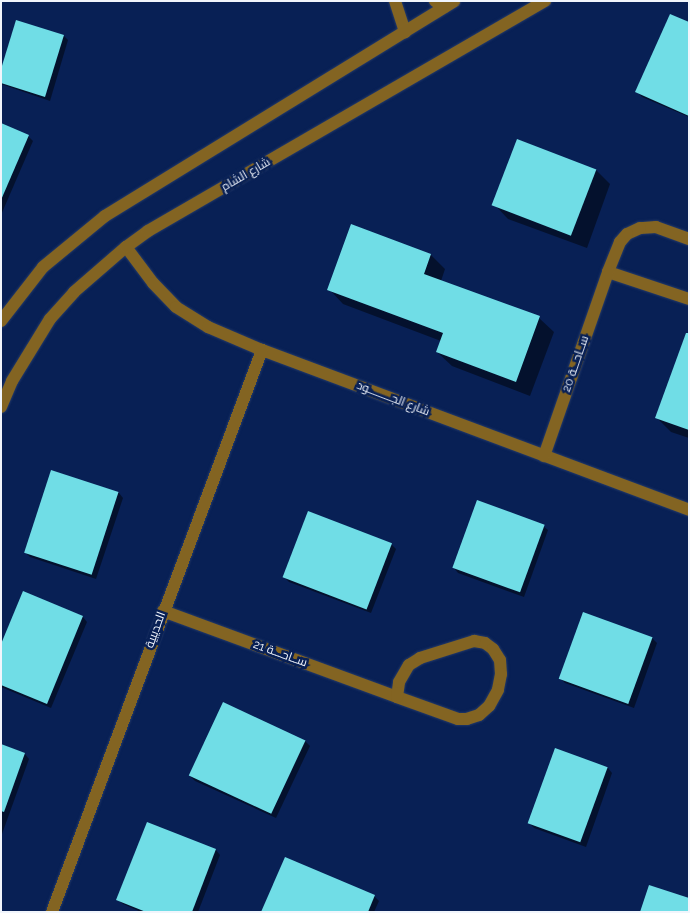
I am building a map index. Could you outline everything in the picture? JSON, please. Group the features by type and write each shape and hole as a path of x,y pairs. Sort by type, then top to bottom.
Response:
{"street":[{"path":"395,1 405,32"},
{"name":"شارع الشام","path":"1,407 12,381 34,342 50,319 74,292 126,246 156,226 545,1"},
{"path":"1,321 26,286 43,267 105,216 405,32 444,3"},
{"name":"ســاحـــة 20","path":"544,456 620,242 627,234 640,228 656,228 689,240"},
{"name":"شارع الجــــــــود","path":"126,246 153,282 176,307 208,327 262,350 689,510"},
{"path":"608,272 689,299"},
{"name":"الحديبية","path":"52,912 262,350"},
{"name":"ســاحـــة 21","path":"163,611 396,697 458,719 467,719 479,715 489,706 498,690 501,674 500,660 493,649 484,643 474,641 453,646 420,658 409,665 399,682 396,697"}],"building":[{"path":"670,14 689,22 689,116 635,92"},
{"path":"16,20 64,35 45,97 1,83 1,69"},
{"path":"1,123 29,135 1,200"},
{"path":"517,139 596,169 571,236 492,205"},
{"path":"351,224 431,254 424,274 540,316 516,382 436,352 443,333 327,290"},
{"path":"686,333 689,333 689,430 655,418"},
{"path":"51,470 119,492 92,575 24,553"},
{"path":"477,500 545,525 520,592 452,568"},
{"path":"308,511 392,543 367,610 283,577"},
{"path":"23,591 83,616 47,704 1,685 1,644"},
{"path":"583,612 653,637 628,704 559,679"},
{"path":"223,702 305,740 271,814 189,775"},
{"path":"1,744 25,753 4,812 1,811"},
{"path":"555,748 608,767 580,842 528,823"},
{"path":"147,822 216,849 192,912 146,912 116,900"},
{"path":"285,857 375,895 368,912 261,912"},
{"path":"649,885 689,898 689,912 640,912"}]}
